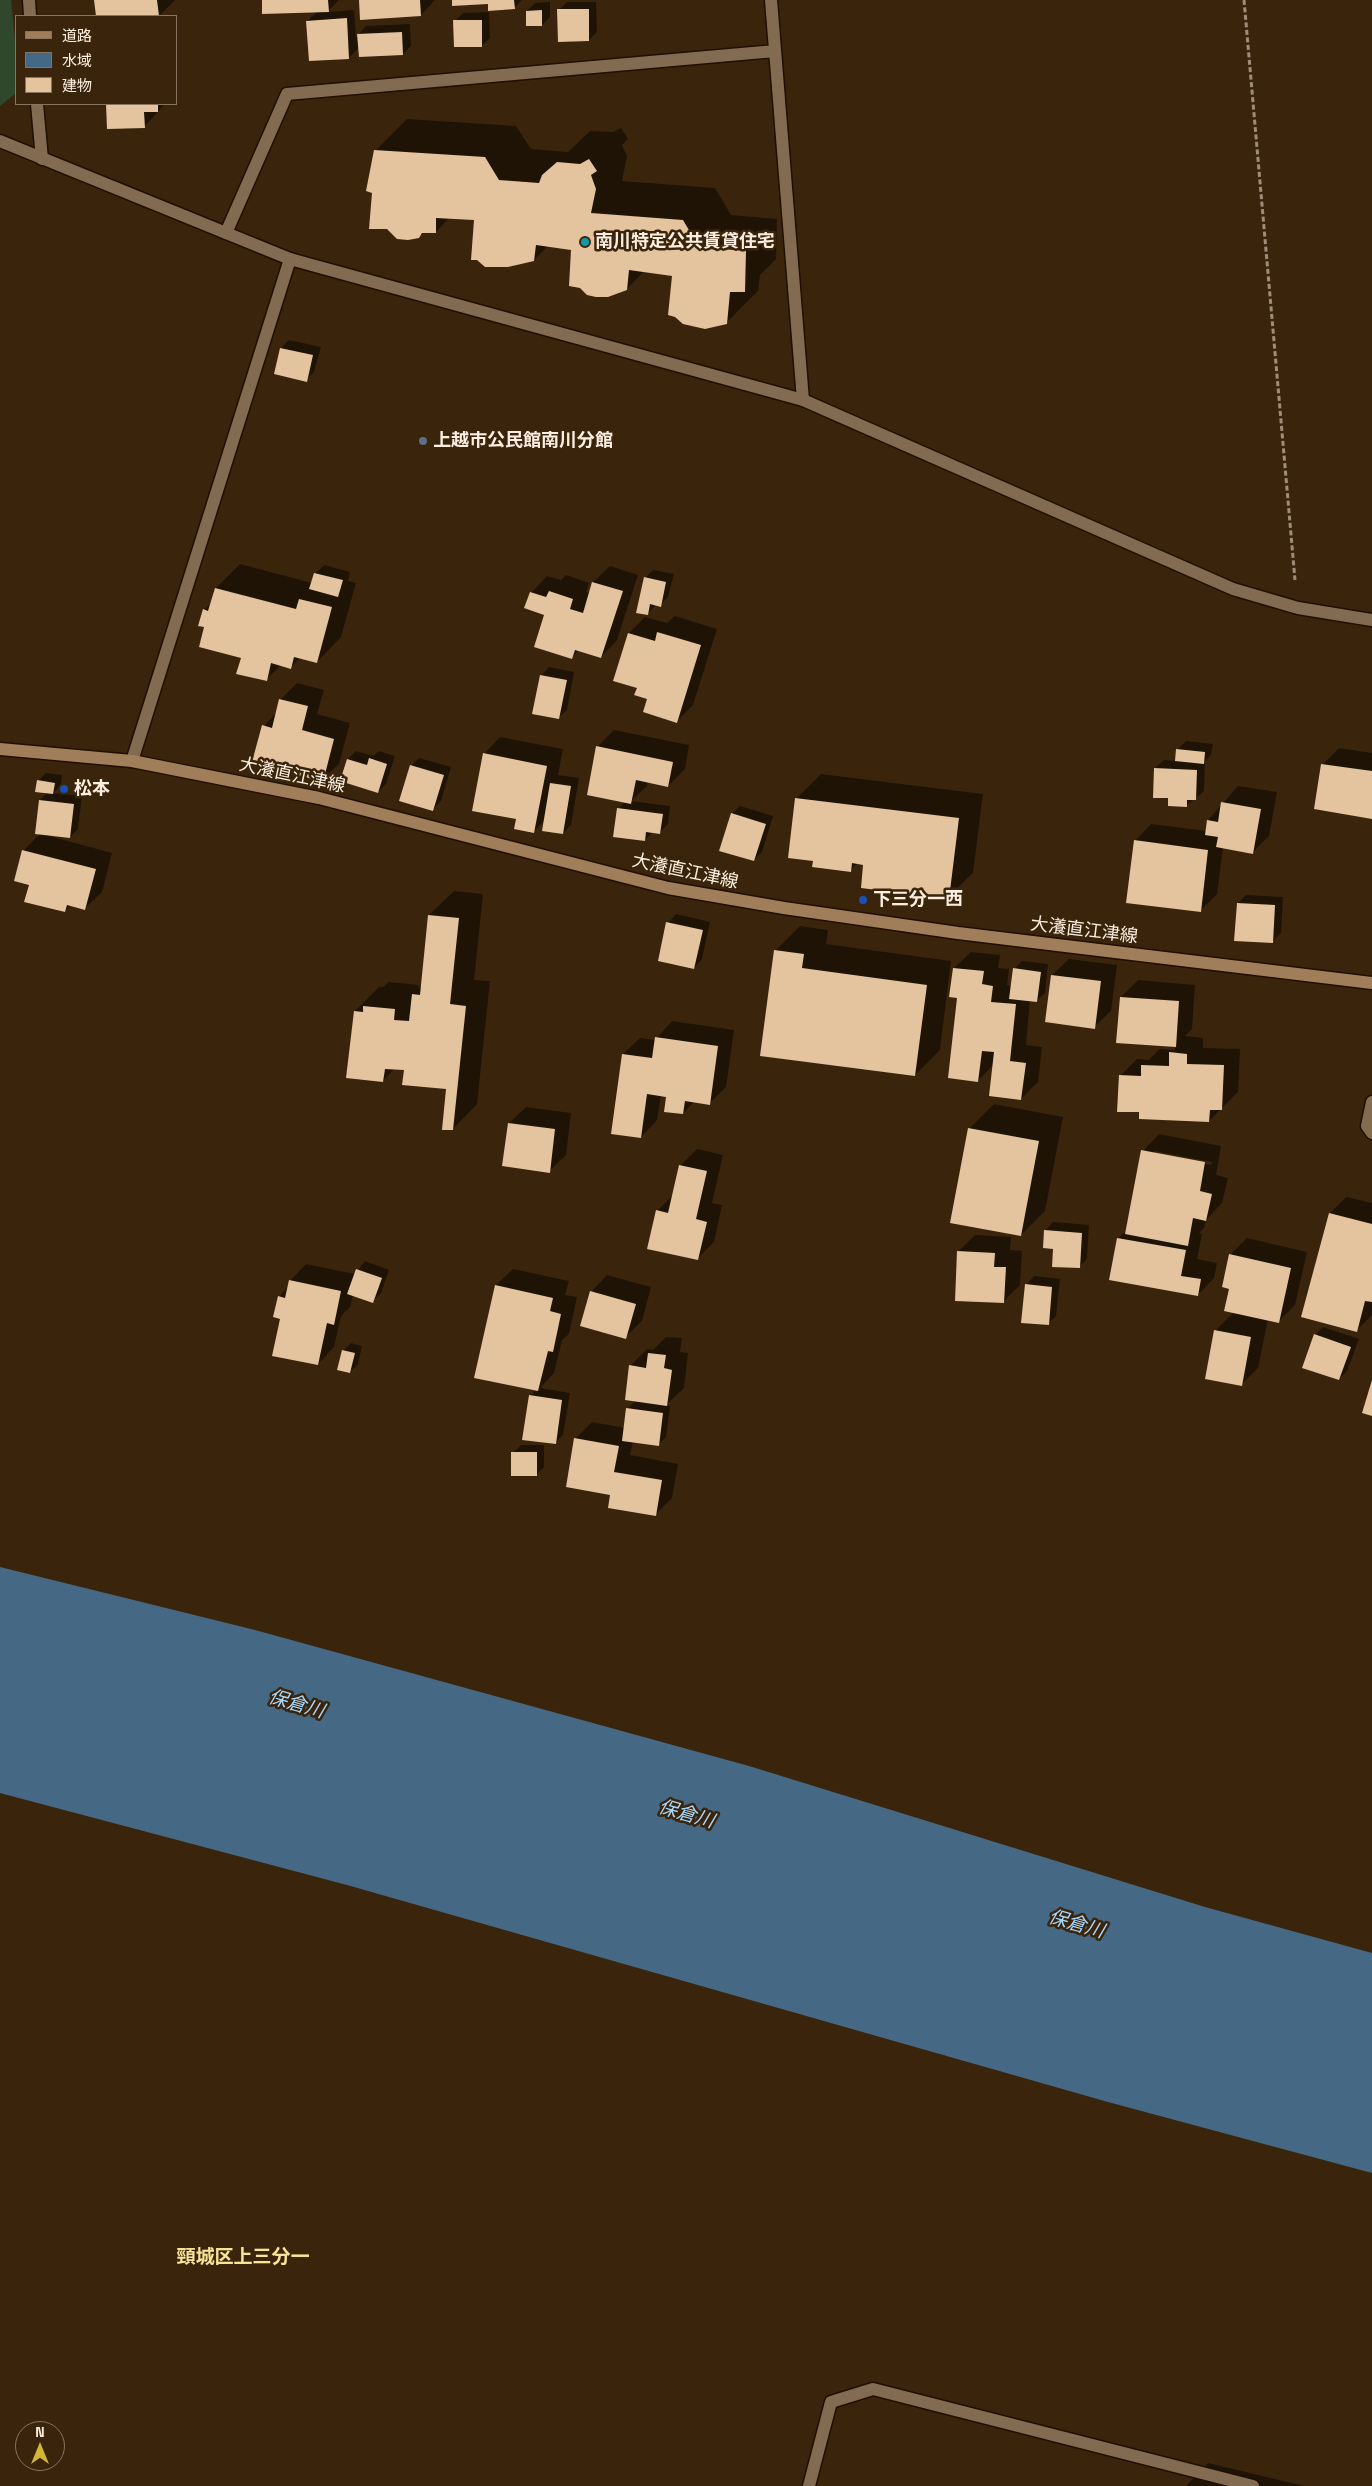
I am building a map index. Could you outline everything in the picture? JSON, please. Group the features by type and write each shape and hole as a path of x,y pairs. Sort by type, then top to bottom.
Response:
{"main road":[{"name":"大瀁直江津線","path":"0,749 132,761 318,798 668,888 784,908 958,933 1372,983"}],"street":[{"path":"29,0 30,15"},
{"path":"771,0 803,400"},
{"path":"226,232 287,94 775,50"},
{"path":"37,105 42,159"},
{"path":"0,141 290,259 803,400 1234,589 1298,608 1372,620"},
{"path":"132,761 290,259"},
{"path":"1372,1102 1367,1126 1372,1133"},
{"path":"809,2486 830,2402 873,2389 1253,2486"}],"path":[{"path":"1244,0 1298,608"}],"green space":[{"path":"0,0 11,0 15,40 15,94 0,106"}],"water":[{"name":"保倉川","path":"0,1567 255,1630 749,1766 1205,1907 1372,1953 1372,2173 1108,2102 347,1885 0,1793"}],"building":[{"path":"94,0 157,0 159,15 96,15"},
{"path":"262,0 328,0 329,12 262,14"},
{"path":"359,0 420,0 421,16 360,20"},
{"path":"452,0 514,0 515,9 488,11 488,4 452,6"},
{"path":"557,9 589,9 589,41 558,42"},
{"path":"542,10 542,26 526,26 526,11"},
{"path":"347,18 349,59 309,61 306,21"},
{"path":"453,20 482,20 482,47 454,47"},
{"path":"402,32 403,55 359,57 357,34"},
{"path":"106,105 158,105 158,112 144,112 145,128 107,129"},
{"name":"南川特定公共賃貸住宅","path":"374,150 485,157 499,180 539,183 542,175 557,162 580,164 589,159 597,171 591,175 596,189 591,213 683,220 699,247 746,251 745,292 730,292 727,324 705,329 683,324 675,317 668,315 672,276 629,270 627,290 608,297 596,297 587,295 580,288 569,286 571,250 536,245 534,261 508,267 485,267 477,260 471,260 474,220 436,218 436,233 422,233 419,238 408,240 397,239 387,229 369,229 372,193 366,191"},
{"path":"280,348 313,355 307,382 274,374"},
{"path":"314,573 343,580 338,597 309,589"},
{"path":"644,577 666,582 661,607 650,604 648,615 636,613"},
{"path":"592,582 623,591 601,658 575,650 572,659 534,647 544,615 524,608 530,592 546,597 549,591 573,599 570,609 583,613"},
{"path":"215,588 296,609 299,599 332,607 317,663 294,657 291,669 271,663 267,681 236,674 241,658 199,647 204,627 198,626 203,609 208,611"},
{"path":"657,632 701,645 677,723 643,712 647,699 634,695 637,688 613,681 628,633 655,641"},
{"path":"540,675 567,680 559,719 532,714"},
{"path":"279,699 308,706 302,730 334,739 323,782 252,762 262,725 272,728"},
{"path":"596,746 673,762 668,787 636,780 631,804 587,795"},
{"path":"1176,749 1205,752 1204,764 1175,761"},
{"path":"483,753 547,766 534,833 514,829 516,819 472,811"},
{"path":"369,758 387,764 378,793 340,781 347,759 367,765"},
{"path":"1321,764 1372,771 1372,819 1314,809"},
{"path":"410,765 444,775 433,811 399,801"},
{"path":"1154,768 1197,770 1196,800 1187,800 1187,807 1168,806 1168,798 1153,798"},
{"path":"37,780 55,783 53,794 35,792"},
{"path":"550,783 571,786 563,834 542,831"},
{"path":"795,798 959,818 949,899 861,888 863,865 852,863 851,872 812,867 813,861 788,858"},
{"path":"39,800 74,804 70,838 35,834"},
{"path":"1221,802 1261,809 1253,854 1216,847 1218,837 1205,835 1207,820 1218,822"},
{"path":"617,808 663,814 660,834 646,832 645,841 613,837"},
{"path":"731,813 766,824 754,861 719,851"},
{"path":"1134,840 1208,850 1201,912 1126,903"},
{"path":"22,850 96,869 85,910 67,905 65,912 24,902 29,885 14,881"},
{"path":"1237,903 1275,905 1273,943 1234,941"},
{"path":"428,915 459,918 450,1004 466,1006 453,1130 442,1130 446,1089 402,1085 404,1070 385,1069 383,1082 346,1078 354,1011 363,1012 363,1006 395,1009 394,1020 409,1021 412,994 420,995"},
{"path":"666,922 703,930 694,969 658,961"},
{"path":"774,950 804,954 802,968 927,985 915,1076 760,1056"},
{"path":"953,968 984,971 982,984 993,986 991,1002 1016,1004 1010,1061 1026,1063 1021,1100 989,1096 994,1052 982,1051 978,1082 948,1078 957,998 949,997"},
{"path":"1013,968 1041,972 1037,1002 1009,999"},
{"path":"1051,975 1101,981 1095,1029 1045,1022"},
{"path":"1120,997 1179,1001 1176,1047 1116,1043"},
{"path":"655,1037 718,1046 710,1105 685,1101 683,1114 664,1112 666,1097 647,1094 641,1138 611,1134 622,1054 652,1058"},
{"path":"1169,1052 1187,1054 1187,1064 1224,1065 1222,1110 1210,1110 1209,1122 1139,1119 1139,1112 1117,1112 1119,1075 1141,1076 1141,1065 1169,1066"},
{"path":"508,1123 555,1129 550,1173 502,1166"},
{"path":"968,1128 1039,1141 1021,1236 950,1223"},
{"path":"1141,1150 1205,1162 1200,1191 1212,1194 1206,1221 1193,1218 1188,1246 1125,1234"},
{"path":"679,1165 707,1171 696,1219 707,1222 698,1260 647,1249 656,1210 668,1213"},
{"path":"1329,1213 1372,1224 1372,1302 1365,1301 1357,1332 1301,1317"},
{"path":"1044,1230 1082,1233 1080,1268 1052,1267 1053,1249 1043,1248"},
{"path":"1117,1238 1186,1250 1181,1276 1201,1279 1198,1296 1109,1280"},
{"path":"957,1251 995,1253 994,1267 1006,1267 1004,1303 955,1301"},
{"path":"1229,1254 1291,1268 1279,1323 1224,1311 1229,1289 1222,1287"},
{"path":"356,1269 382,1278 373,1303 347,1294"},
{"path":"289,1280 341,1291 334,1325 327,1323 318,1365 272,1356 280,1319 273,1317 278,1296 285,1298"},
{"path":"1025,1284 1052,1287 1049,1325 1021,1323"},
{"path":"495,1285 553,1298 550,1311 561,1314 553,1352 548,1351 538,1391 474,1378"},
{"path":"590,1291 636,1304 626,1339 580,1326"},
{"path":"1214,1330 1251,1337 1242,1386 1205,1379"},
{"path":"1314,1334 1351,1347 1339,1380 1302,1368"},
{"path":"342,1350 355,1353 350,1373 337,1370"},
{"path":"648,1353 666,1355 664,1368 672,1370 667,1406 625,1400 629,1365 646,1368"},
{"path":"1372,1380 1372,1416 1362,1413"},
{"path":"529,1395 562,1400 556,1444 522,1440"},
{"path":"626,1408 663,1413 659,1446 622,1441"},
{"path":"574,1438 619,1446 614,1472 662,1480 656,1516 608,1508 610,1495 566,1487"},
{"path":"511,1452 537,1452 537,1476 511,1476"}],"place":[{"name":"南川特定公共賃貸住宅","path":"585,242"},
{"name":"上越市公民館南川分館","path":"423,441"},
{"name":"松本","path":"64,789"},
{"name":"下三分一西","path":"863,900"}],"district":[{"name":"頸城区上三分一","path":"243,2258"}]}
